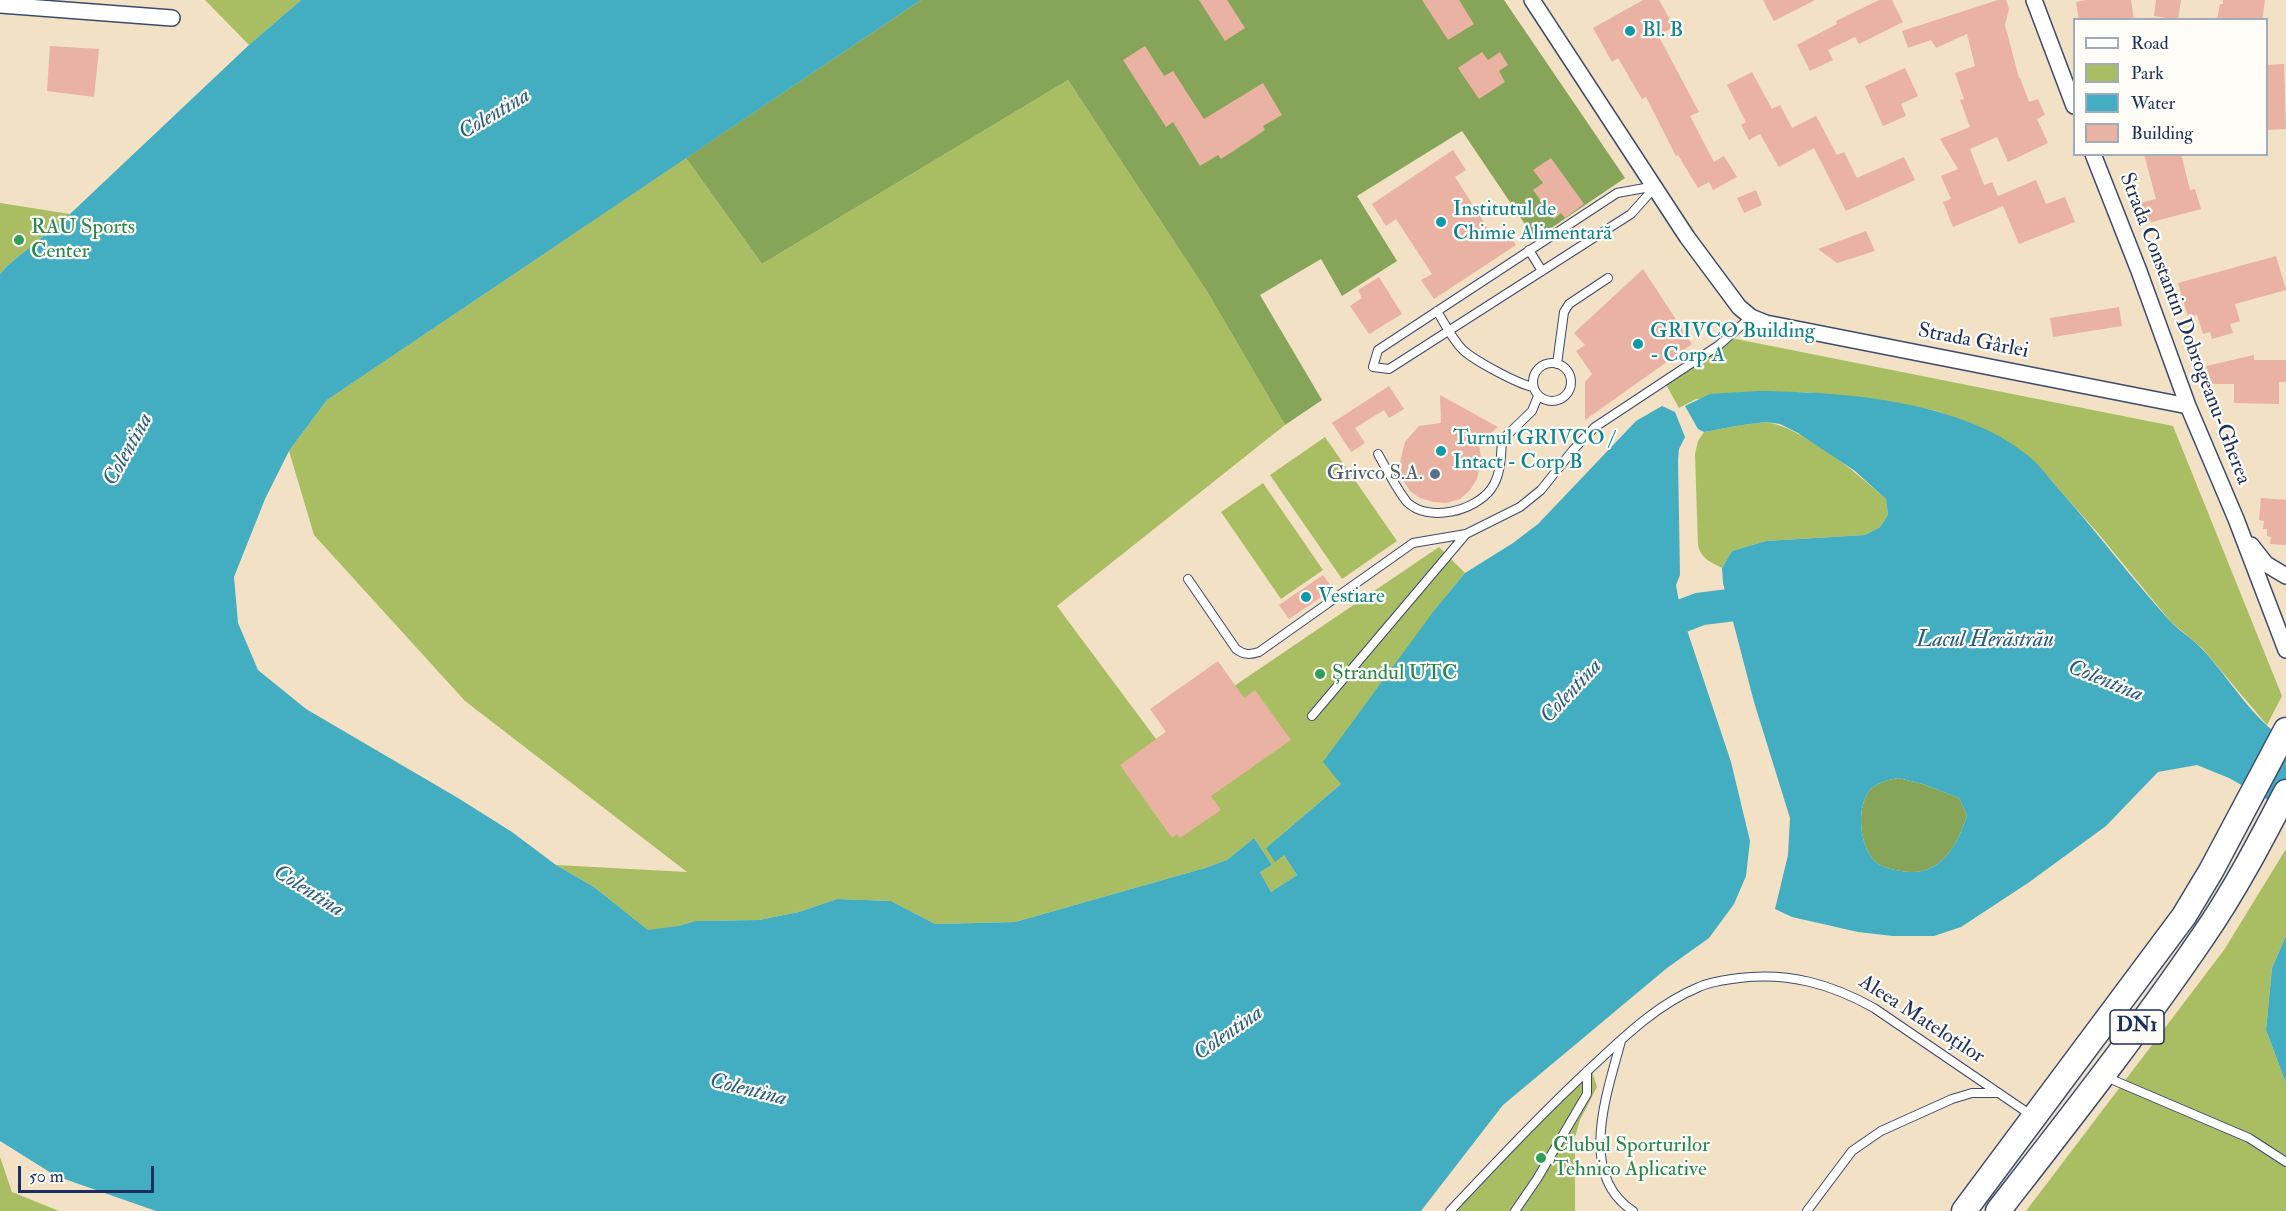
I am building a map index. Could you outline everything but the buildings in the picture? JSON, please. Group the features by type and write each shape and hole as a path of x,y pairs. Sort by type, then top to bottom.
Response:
{"main road":[{"name":"DN1","path":"1964,1211 2184,916 2286,730"},
{"name":"DN1","path":"1998,1211 2102,1076 2203,938 2286,792"}],"street":[{"path":"1532,0 1656,186 1687,237 1739,307 1750,317"},
{"path":"2034,0 2073,103"},
{"path":"0,5 110,6 172,18"},
{"name":"Strada Constantin Dobrogeanu-Gherea","path":"2094,156 2188,406 2236,519 2286,650"},
{"name":"Strada Gârlei","path":"1750,317 1766,323 2188,406"},
{"name":"Strada Constantin Dobrogeanu-Gherea","path":"2236,519 2253,548 2266,564 2286,576"}],"lane":[{"path":"1656,186 1631,214 1449,331 1389,369 1372,367 1378,350 1617,193 1656,186"},
{"path":"1529,250 1542,271"},
{"path":"1557,364 1564,312 1569,304 1608,278"},
{"path":"1437,310 1465,352 1522,385 1533,387"},
{"path":"1188,579 1236,649 1242,654 1252,655 1259,652 1413,543 1466,534 1520,507 1541,490 1595,427 1719,345 1750,317"},
{"path":"1551,363 1557,364 1563,366 1572,381 1569,392 1554,402 1538,396 1533,387 1533,380 1539,368 1551,363"},
{"path":"1378,454 1408,502 1422,510 1438,513 1470,506 1491,489 1499,471 1502,440 1532,411 1538,396"},
{"path":"1311,716 1466,534"},
{"name":"Aleea Mateloților","path":"1450,1211 1587,1071 1622,1039 1666,1005 1701,986 1719,981 1790,977 1811,981 1850,994 2035,1117"},
{"path":"1622,1039 1611,1079 1600,1137 1601,1165 1610,1186 1623,1205 1633,1211"},
{"path":"1515,1211 1537,1179 1587,1094 1587,1071"},
{"path":"2102,1076 2249,1138 2286,1162"},
{"name":"Aleea Mateloților","path":"1807,1211 1852,1151 1881,1131 1952,1099 1972,1093 1999,1093"}],"green space":[{"path":"205,0 301,0 249,45"},
{"path":"921,0 1504,0 1625,178 1535,239 1462,131 1357,196 1397,261 1342,296 1321,259 1260,295 1322,400 1285,425 1208,293 1068,80 762,264 686,158"},
{"path":"1068,80 1208,293 1285,425 1057,606 1156,739 1439,547 1465,573 1436,608 1341,784 1266,848 1284,855 1297,875 1271,892 1260,872 1272,865 1254,838 1227,860 1205,868 1015,922 935,924 891,901 837,899 799,912 759,920 695,921 649,931 594,887 556,865 687,872 465,701 314,535 289,451 327,400 686,158 762,264"},
{"name":"RAU Sports Center","path":"0,203 70,214 0,274"},
{"path":"1736,339 2173,426 2282,696 2267,725 2202,648 2171,622 2097,532 2031,458 2005,441 1974,425 1937,411 1891,402 1806,392 1696,399 1679,408 1664,381 1725,341"},
{"path":"1766,422 1780,426 1812,442 1861,477 1886,499 1888,515 1880,527 1865,535 1766,541 1732,551 1722,568 1704,557 1698,546 1695,454 1698,441 1704,432"},
{"path":"1325,437 1397,541 1342,579 1270,475"},
{"path":"1263,483 1323,570 1281,599 1221,512"},
{"path":"1898,778 1923,784 1959,798 1967,815 1952,849 1945,858 1926,870 1901,871 1881,866 1872,858 1864,842 1861,822 1863,803 1867,795 1878,784"},
{"path":"2286,849 2286,936 2272,968 2266,1030 2286,1083 2286,1211 2026,1211 2224,950"},
{"name":"Clubul Sporturilor Tehnico Aplicative","path":"1592,1071 1597,1087 1580,1120 1575,1137 1575,1211 1456,1211 1574,1086"},
{"path":"0,1157 12,1192 59,1211 0,1211"}],"water":[{"path":"301,0 921,0 327,400 289,451 265,499 234,577 238,623 258,670 306,709 512,832 556,865 594,887 648,930 695,921 759,920 799,912 837,899 891,901 935,924 1015,922 1205,868 1227,860 1254,838 1272,865 1260,872 1271,892 1297,875 1284,855 1275,862 1266,848 1341,784 1323,762 1436,608 1465,573 1513,543 1538,524 1636,421 1662,406 1675,412 1685,437 1679,449 1678,460 1680,575 1676,585 1679,602 1684,603 1687,618 1684,621 1731,762 1750,841 1746,876 1734,904 1709,938 1667,968 1503,1105 1421,1211 156,1211 56,1176 0,1141 0,274 70,214 249,45"},
{"name":"Lacul Herăstrău","path":"1758,391 1792,392 1864,397 1901,403 1972,423 2003,439 2031,458 2169,620 2203,650 2262,721 2286,740 2286,810 2229,778 2197,765 2158,772 2106,826 2028,883 1961,927 1934,936 1893,936 1858,932 1792,917 1775,909 1788,855 1790,818 1754,702 1723,583 1722,568 1732,551 1766,541 1865,535 1880,527 1888,515 1886,499 1855,471 1798,433 1780,424 1766,422 1704,432 1698,429 1685,406 1710,394","holes":["1898,778 1923,784 1959,798 1967,815 1958,838 1945,858 1926,870 1901,871 1881,866 1868,851 1862,832 1863,803 1867,795 1872,788 1887,780"]},
{"path":"2286,936 2286,1083 2266,1030 2272,968"}],"waterway":[{"name":"Colentina","path":"1645,630 1700,609 1772,600"}],"place":[{"name":"Bl. B","path":"1630,31"},
{"name":"Institutul de Chimie Alimentară","path":"1441,222"},
{"name":"RAU Sports Center","path":"19,240"},
{"name":"GRIVCO Building - Corp A","path":"1638,344"},
{"name":"Turnul GRIVCO / Intact - Corp B","path":"1441,451"},
{"name":"Grivco S.A.","path":"1435,474"},
{"name":"Vestiare","path":"1306,597"},
{"name":"Ștrandul UTC","path":"1320,674"},
{"name":"Clubul Sporturilor Tehnico Aplicative","path":"1541,1158"}]}
